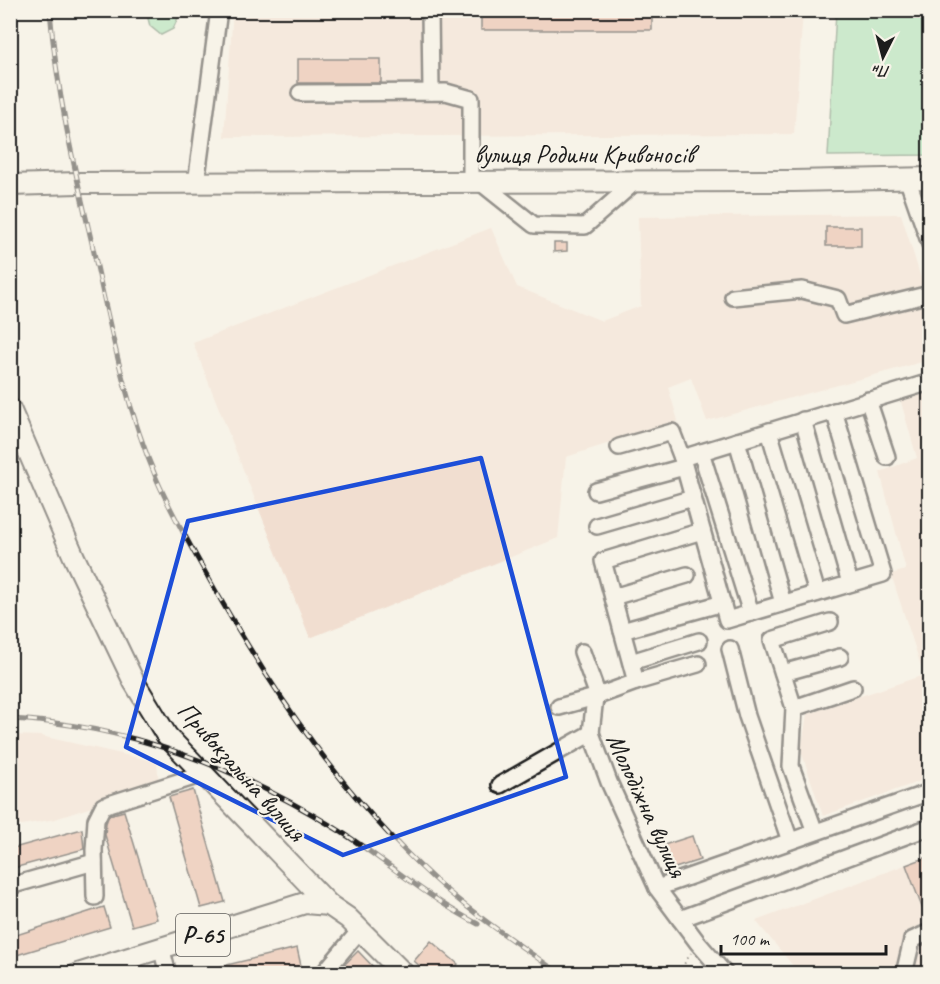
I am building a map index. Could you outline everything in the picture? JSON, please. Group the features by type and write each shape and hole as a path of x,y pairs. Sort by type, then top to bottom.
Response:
{"main road":[{"name":"вулиця Родини Кривоносів","path":"10,185 930,178"},
{"name":"Привокзальна вулиця","path":"10,409 74,557 134,682 167,736 328,904 348,918 404,974"},
{"name":"Р-65","path":"78,974 305,903 328,904"}],"street":[{"path":"196,184 219,10"},
{"path":"430,10 431,92"},
{"path":"300,93 446,92 471,99 476,182 534,225 585,226 636,181"},
{"path":"907,178 930,244"},
{"path":"733,297 802,290 838,299 844,315 930,294"},
{"path":"596,491 683,462 701,452 930,382"},
{"path":"868,400 887,458"},
{"path":"619,447 672,432 683,462 727,620 883,573 834,411"},
{"path":"803,420 850,583"},
{"path":"769,431 817,593"},
{"path":"737,441 783,603"},
{"path":"701,452 751,613"},
{"path":"597,526 693,498"},
{"path":"636,682 603,561 702,531"},
{"path":"613,597 687,575"},
{"path":"622,631 723,603"},
{"path":"815,832 791,766 794,708 772,640 830,622"},
{"path":"631,662 699,641"},
{"path":"730,649 747,716 790,841"},
{"path":"582,652 596,697 591,734"},
{"path":"783,673 840,657"},
{"path":"560,707 698,664"},
{"path":"794,708 852,688"},
{"name":"Молодіжна вулиця","path":"500,785 591,734 609,782 657,888 698,943 725,974"},
{"path":"95,897 96,819 103,806 203,774"},
{"path":"657,888 930,792"},
{"path":"680,919 930,827"},
{"path":"10,886 94,862"},
{"path":"323,974 360,930"},
{"path":"904,974 912,940 930,932"},
{"path":"161,948 168,974"}],"path":[{"path":"678,974 698,943"}],"highlighted area":[{"path":"481,458 566,777 343,855 126,747 188,521"}],"shaded area":[{"path":"233,11 803,11 794,134 224,137"},
{"path":"901,214 929,304 929,360 707,421 691,378 668,387 678,421 566,457 558,538 310,638 193,343 491,228 517,287 602,321 641,306 638,217"},
{"path":"929,385 929,778 823,816 801,751 807,714 924,675 891,574 906,570 880,472 917,458 899,395"},
{"path":"11,735 41,736 157,762 159,785 55,819 11,827"},
{"path":"929,856 929,973 799,973 756,921"}],"green space":[{"path":"146,10 181,11 173,29 161,35 150,26"},
{"path":"836,11 929,11 929,155 828,156"}],"building":[{"path":"481,10 652,10 652,30 481,30"},
{"path":"298,59 381,59 381,83 298,83"},
{"path":"826,227 861,227 861,246 826,246"},
{"path":"554,243 567,243 567,251 554,252"},
{"path":"193,790 225,902 201,908 169,797"},
{"path":"124,811 157,919 132,926 105,835 109,815"},
{"path":"82,829 84,849 10,869 10,849"},
{"path":"692,836 700,860 672,869 664,845"},
{"path":"930,856 930,922 928,923 906,865"},
{"path":"104,907 110,927 10,957 10,937"},
{"path":"431,941 458,964 450,974 429,974 414,961"},
{"path":"297,948 302,970 286,974 207,974 206,970"},
{"path":"358,951 380,974 346,974 341,968"}],"railway":[{"path":"50,10 56,68 66,125 118,361 145,451 178,524 264,671 342,780 401,847 433,878 463,904 560,974"},
{"path":"10,719 96,730 138,740 220,768 298,806 335,828 426,892 478,924"}]}
